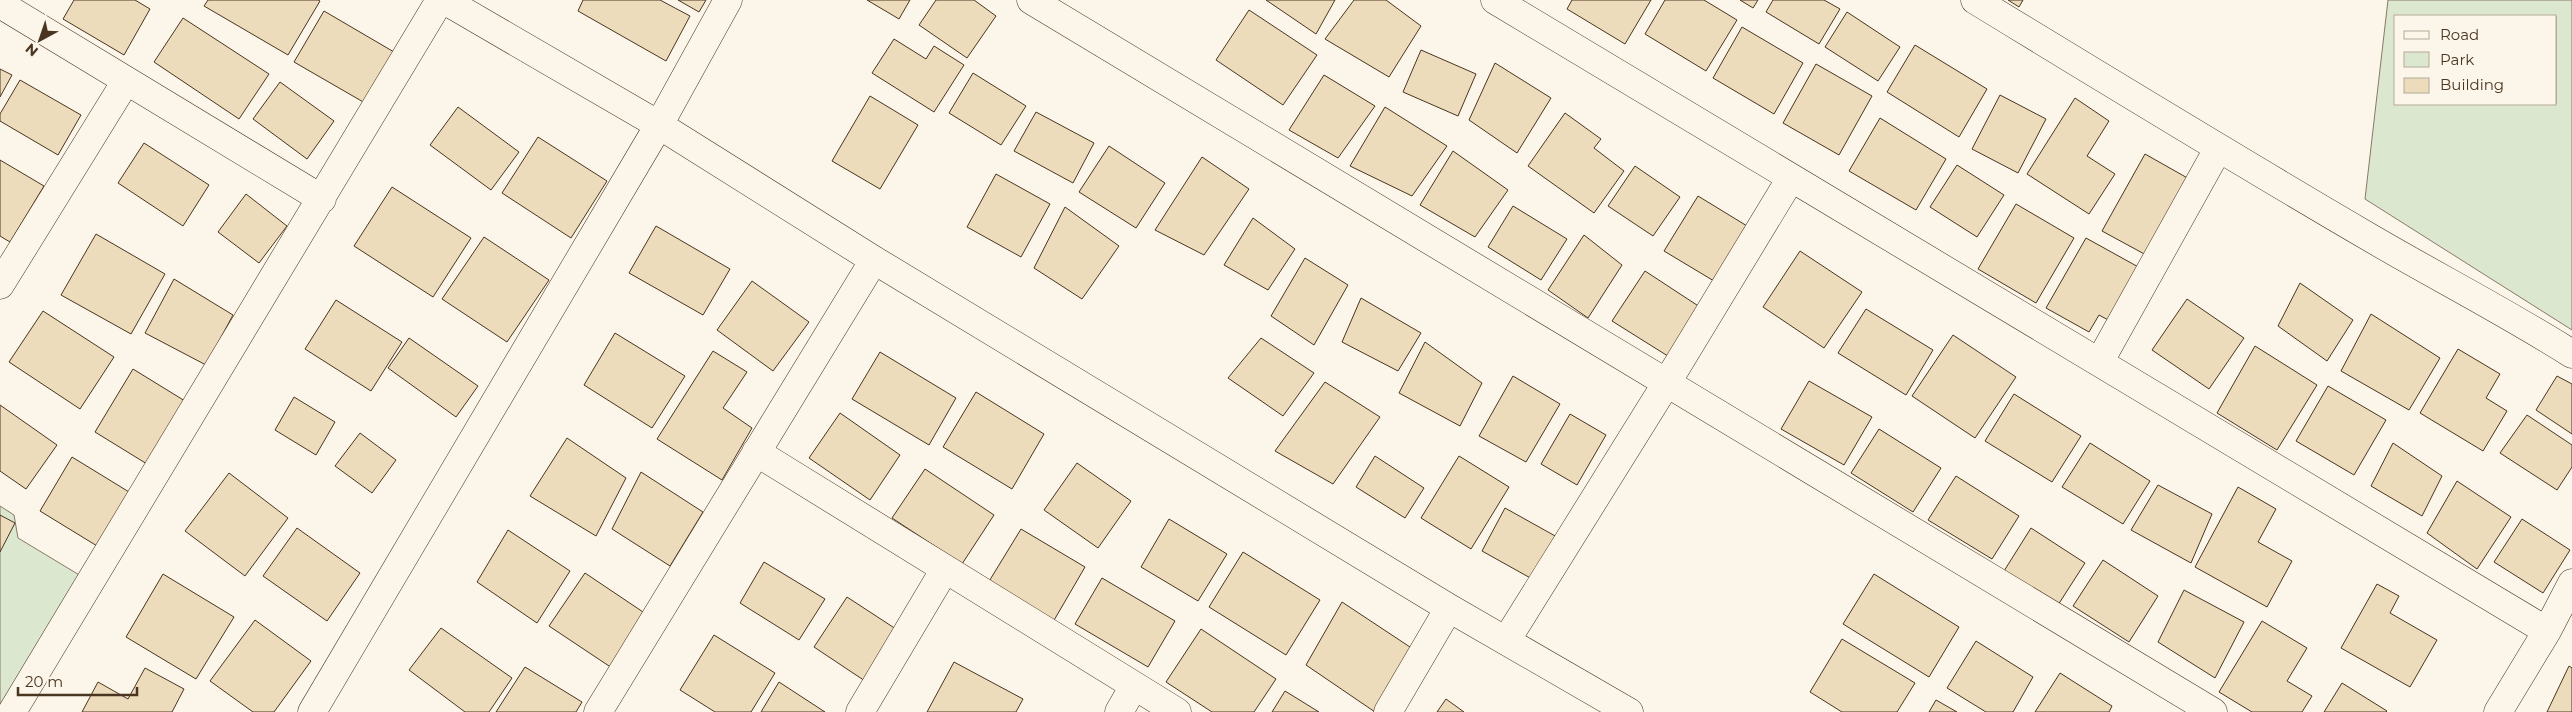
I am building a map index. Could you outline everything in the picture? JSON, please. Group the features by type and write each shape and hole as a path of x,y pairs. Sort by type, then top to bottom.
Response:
{"street":[{"path":"0,705 12,712 440,0"},
{"path":"444,0 659,125 874,260 1449,608 1629,712"},
{"path":"312,712 659,125 728,0"},
{"path":"1031,0 2213,712"},
{"path":"1495,0 2547,631"},
{"path":"1975,0 2218,149 2435,276 2520,320 2572,354"},
{"path":"0,4 322,199"},
{"path":"0,285 126,81"},
{"path":"2100,362 2218,149"},
{"path":"1506,641 1666,384 1791,178"},
{"path":"598,712 874,260"},
{"path":"756,452 1177,712"},
{"path":"860,712 945,569"},
{"path":"2498,712 2547,631 2572,583"},
{"path":"1388,712 1449,608"},
{"path":"1119,712 1134,686"}],"green space":[{"path":"2388,0 2572,0 2572,330 2365,199"},
{"path":"0,506 14,515 18,538 81,576 12,712 0,705"}],"building":[{"path":"74,0 135,0 150,9 124,55 63,19"},
{"path":"208,0 320,1 288,55 204,6"},
{"path":"583,0 660,0 690,16 666,61 578,11"},
{"path":"678,0 706,0 699,12"},
{"path":"867,0 910,0 899,19"},
{"path":"936,0 974,0 996,16 967,58 919,25"},
{"path":"1266,0 1335,0 1316,34"},
{"path":"1354,0 1386,0 1421,26 1389,77 1325,39"},
{"path":"1572,0 1651,0 1625,44 1567,9"},
{"path":"1665,0 1704,0 1737,20 1706,71 1645,34"},
{"path":"1740,0 1758,0 1753,8"},
{"path":"1773,0 1824,0 1840,9 1819,44 1766,12"},
{"path":"2008,0 2023,0 2019,7"},
{"path":"1249,10 1317,55 1283,105 1216,60"},
{"path":"324,11 394,52 365,103 294,62"},
{"path":"1847,12 1900,47 1878,81 1825,47"},
{"path":"183,18 269,74 239,119 154,62"},
{"path":"1742,27 1803,63 1774,114 1713,78"},
{"path":"894,39 926,59 934,46 964,65 934,112 872,73"},
{"path":"1915,45 1987,89 1959,137 1887,92"},
{"path":"1421,50 1476,74 1458,116 1403,92"},
{"path":"1495,63 1551,98 1517,153 1469,120"},
{"path":"1816,64 1872,96 1839,155 1783,123"},
{"path":"0,69 12,75 0,97"},
{"path":"973,73 1026,106 1001,145 949,113"},
{"path":"1324,75 1375,106 1338,158 1289,130"},
{"path":"20,80 81,115 58,155 0,121 0,114"},
{"path":"280,82 334,121 307,159 253,119"},
{"path":"2000,95 2046,119 2018,173 1972,149"},
{"path":"870,96 918,125 880,189 832,161"},
{"path":"2075,98 2109,121 2087,156 2115,174 2089,214 2027,174"},
{"path":"458,107 519,152 491,190 430,145"},
{"path":"1385,107 1447,146 1412,196 1350,166"},
{"path":"1036,112 1094,143 1073,183 1014,151"},
{"path":"1565,113 1601,139 1594,148 1624,171 1594,213 1528,166"},
{"path":"1880,118 1946,159 1916,210 1849,171"},
{"path":"538,137 607,181 571,238 502,193"},
{"path":"144,143 209,185 183,226 118,183"},
{"path":"1109,146 1165,183 1136,228 1079,192"},
{"path":"1453,151 1508,190 1475,237 1420,205"},
{"path":"2145,154 2191,180 2148,256 2102,231"},
{"path":"1202,157 1249,189 1204,255 1155,230"},
{"path":"0,160 44,186 10,242 0,236"},
{"path":"1957,165 2004,195 1977,237 1930,207"},
{"path":"1635,166 1680,197 1653,236 1608,206"},
{"path":"996,174 1050,204 1021,257 967,227"},
{"path":"392,187 471,238 433,297 354,246"},
{"path":"246,194 287,226 259,263 218,232"},
{"path":"1698,196 1752,229 1719,284 1664,251"},
{"path":"2016,204 2074,238 2036,303 1978,269"},
{"path":"1513,206 1567,239 1541,280 1488,247"},
{"path":"1065,207 1119,246 1082,299 1034,268"},
{"path":"1253,218 1295,249 1268,290 1224,265"},
{"path":"656,226 730,269 703,315 629,273"},
{"path":"96,234 165,274 131,334 61,295"},
{"path":"1584,235 1622,265 1588,318 1548,290"},
{"path":"484,237 549,280 507,342 442,299"},
{"path":"2086,238 2142,269 2112,322 2099,315 2089,332 2046,308"},
{"path":"1800,251 1862,292 1824,348 1763,307"},
{"path":"1305,258 1348,285 1314,345 1271,316"},
{"path":"1645,271 1703,309 1671,358 1612,321"},
{"path":"174,279 233,315 206,365 145,333"},
{"path":"752,281 809,322 773,371 717,330"},
{"path":"2300,283 2353,320 2327,361 2278,326"},
{"path":"1361,298 1421,333 1398,371 1342,342"},
{"path":"2187,299 2244,338 2209,389 2152,350"},
{"path":"336,300 402,342 371,391 305,349"},
{"path":"1866,309 1933,350 1906,395 1838,353"},
{"path":"43,311 114,357 80,409 9,362"},
{"path":"2371,314 2440,358 2409,410 2341,371"},
{"path":"615,333 685,376 652,428 584,385"},
{"path":"1953,335 2016,377 1975,438 1912,396"},
{"path":"409,338 478,386 456,417 388,368"},
{"path":"1261,338 1314,373 1283,416 1228,378"},
{"path":"1425,342 1482,383 1460,426 1399,393"},
{"path":"2255,346 2317,385 2277,450 2217,413"},
{"path":"2458,349 2500,374 2486,398 2507,411 2483,451 2420,413"},
{"path":"713,351 747,372 723,408 752,428 722,480 657,439"},
{"path":"880,352 956,398 929,445 852,399"},
{"path":"133,369 185,401 147,464 95,432"},
{"path":"1513,376 1560,404 1526,462 1479,436"},
{"path":"2557,376 2572,384 2572,434 2536,410"},
{"path":"1809,381 1872,417 1844,465 1781,429"},
{"path":"1325,382 1380,417 1333,484 1275,451"},
{"path":"2328,386 2386,420 2354,475 2296,441"},
{"path":"976,392 1044,434 1012,489 943,447"},
{"path":"2014,394 2081,436 2052,482 1985,441"},
{"path":"294,397 335,422 316,455 275,430"},
{"path":"0,405 57,445 26,489 0,471"},
{"path":"840,413 900,455 870,500 809,458"},
{"path":"1570,414 1606,435 1577,485 1541,464"},
{"path":"2527,415 2572,445 2572,467 2557,490 2500,453"},
{"path":"1879,429 1941,468 1913,512 1851,473"},
{"path":"360,433 396,460 372,493 335,466"},
{"path":"567,438 626,478 596,536 530,496"},
{"path":"2090,443 2150,481 2123,524 2062,487"},
{"path":"2393,443 2442,476 2422,516 2371,486"},
{"path":"1375,456 1424,488 1405,518 1356,487"},
{"path":"1459,456 1509,487 1471,549 1421,518"},
{"path":"72,457 134,495 102,549 40,511"},
{"path":"1077,463 1131,501 1098,548 1044,510"},
{"path":"925,469 994,515 962,564 892,518"},
{"path":"641,472 703,512 670,566 612,529"},
{"path":"229,473 288,518 245,576 185,531"},
{"path":"1956,476 2019,516 1992,559 1928,520"},
{"path":"2457,481 2511,517 2477,569 2427,533"},
{"path":"2158,485 2212,514 2191,563 2131,530"},
{"path":"2238,487 2276,509 2258,542 2292,561 2267,607 2195,567"},
{"path":"1505,508 1557,537 1534,580 1482,551"},
{"path":"0,515 15,523 0,552"},
{"path":"1169,519 1227,554 1198,601 1141,567"},
{"path":"2522,519 2570,550 2543,593 2494,562"},
{"path":"297,528 360,573 327,621 263,576"},
{"path":"2031,528 2085,563 2058,605 2004,571"},
{"path":"1021,529 1085,567 1053,622 988,583"},
{"path":"508,530 570,571 537,623 477,582"},
{"path":"1243,552 1320,600 1286,655 1209,607"},
{"path":"2103,560 2158,596 2129,642 2073,606"},
{"path":"764,562 825,599 799,640 740,603"},
{"path":"585,573 649,616 615,670 549,626"},
{"path":"163,574 234,617 196,679 126,637"},
{"path":"1874,574 1959,627 1929,677 1843,624"},
{"path":"1102,578 1175,621 1148,667 1075,624"},
{"path":"2377,584 2399,596 2390,613 2437,640 2410,687 2341,648"},
{"path":"2184,590 2244,622 2215,678 2158,642"},
{"path":"847,597 899,631 865,681 814,647"},
{"path":"1342,602 1413,649 1375,712 1306,665"},
{"path":"255,620 311,661 274,712 253,712 210,681"},
{"path":"2262,621 2307,648 2287,681 2312,696 2302,712 2252,712 2219,692"},
{"path":"441,628 512,678 489,712 465,712 409,670"},
{"path":"1201,629 1276,679 1254,712 1212,712 1166,682"},
{"path":"714,635 775,673 751,712 715,712 680,690"},
{"path":"1842,639 1915,683 1897,712 1842,712 1810,692"},
{"path":"1976,641 2033,677 2013,712 1986,712 1947,688"},
{"path":"954,662 1023,699 1016,712 927,712"},
{"path":"2569,666 2572,668 2572,712 2547,712"},
{"path":"525,667 582,702 576,712 496,712"},
{"path":"145,668 184,689 172,712 82,712 98,682 128,699"},
{"path":"2060,673 2112,706 2109,712 2035,712"},
{"path":"779,682 825,712 761,712"},
{"path":"2342,683 2387,711 2324,712"},
{"path":"1285,691 1319,712 1272,712"},
{"path":"1446,699 1464,712 1437,712"},
{"path":"1936,700 1957,712 1929,712"}]}
